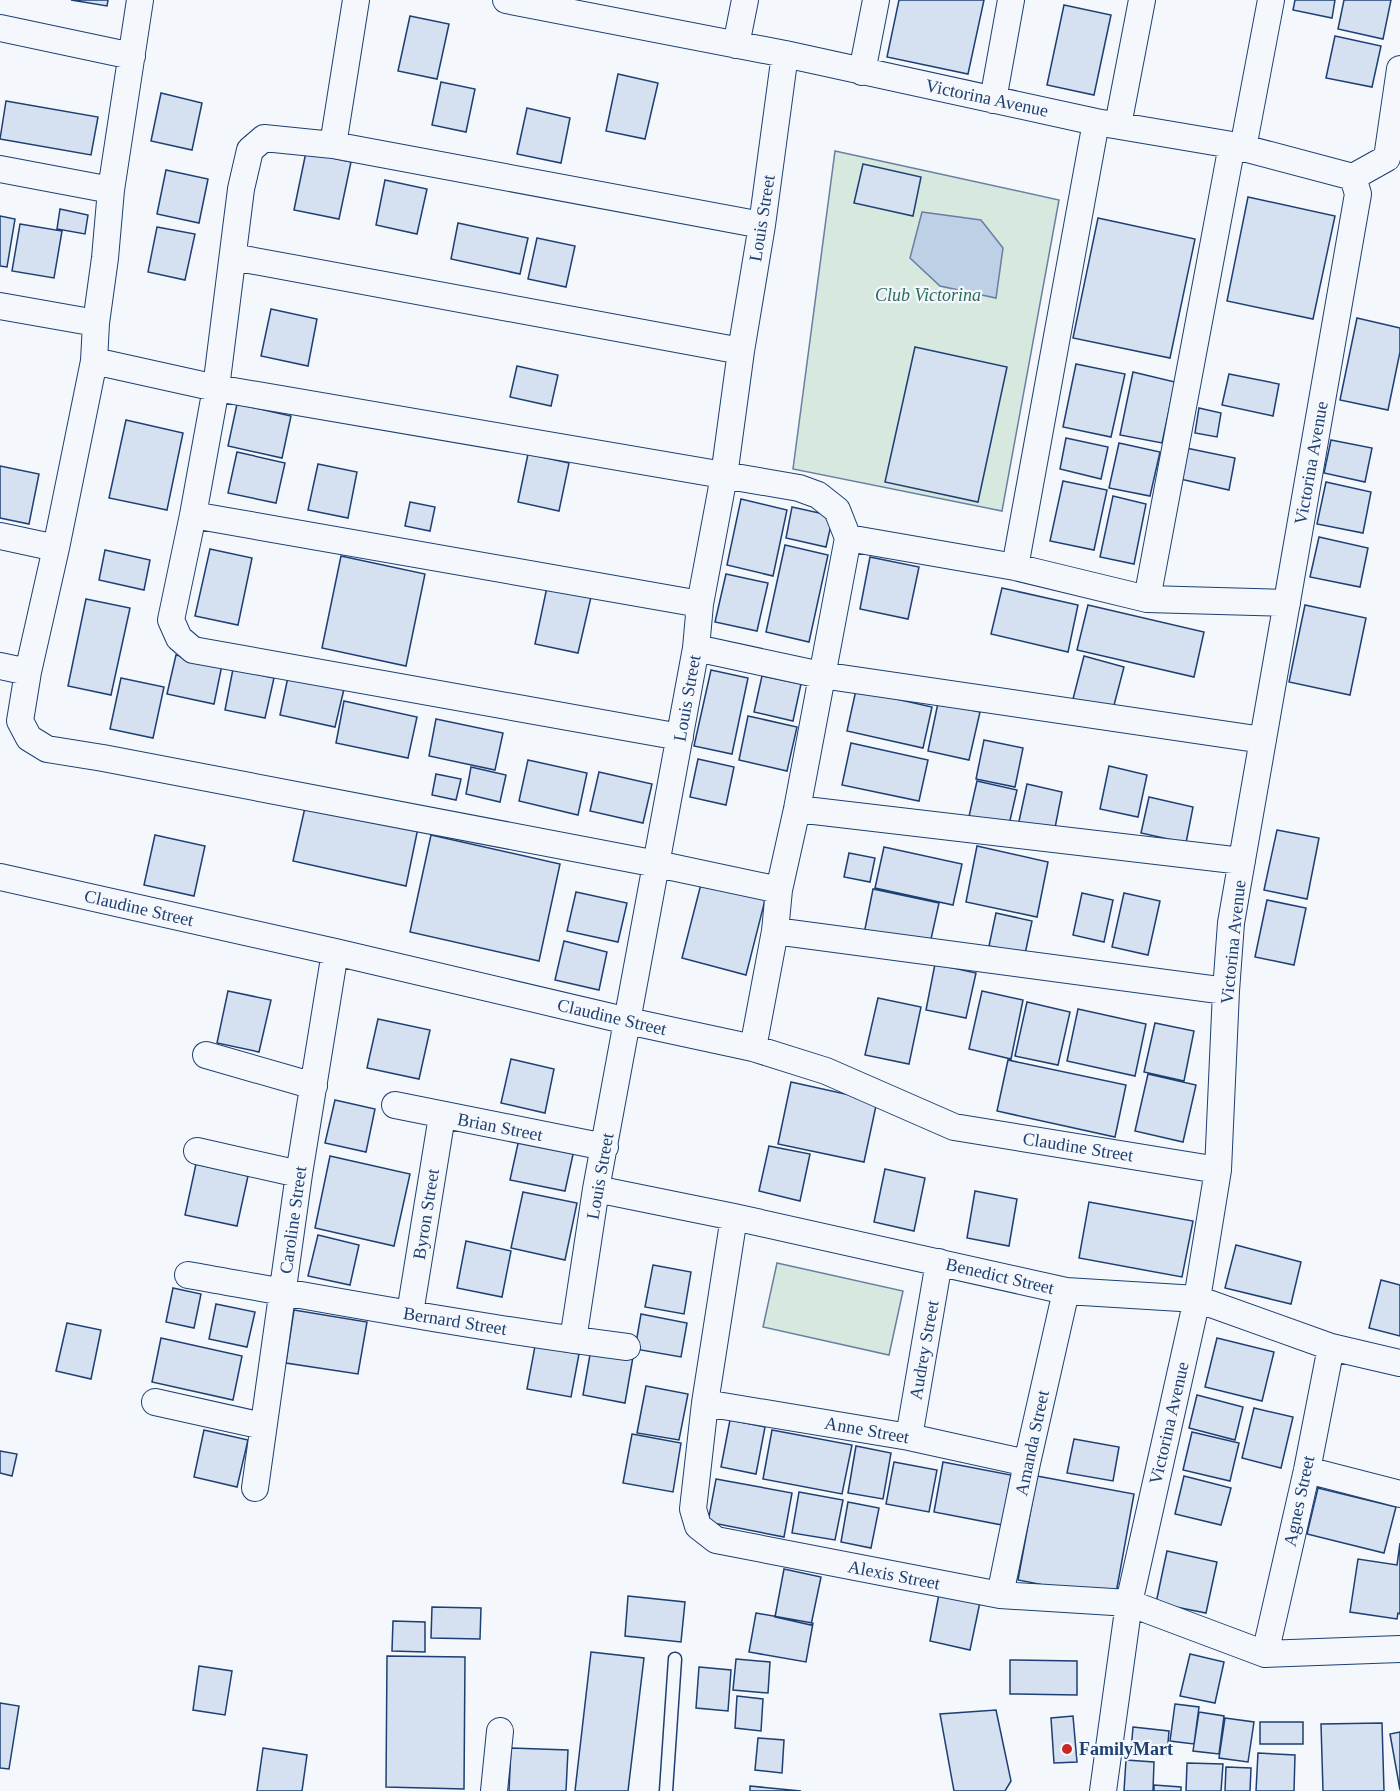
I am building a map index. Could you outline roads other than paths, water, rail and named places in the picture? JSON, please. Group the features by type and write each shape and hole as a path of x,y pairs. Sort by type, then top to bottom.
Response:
{"street":[{"path":"140,0 111,190 94,361 28,672 20,721 29,738 47,749 657,864 779,890"},
{"path":"333,146 356,0"},
{"name":"Victorina Avenue","path":"506,0 611,10 736,45 1107,123 1237,146 1353,177 1358,194 1231,923 1218,1170 1197,1299 1129,1603 1103,1791"},
{"path":"736,45 745,0"},
{"path":"862,72 876,0"},
{"path":"993,100 1011,0"},
{"path":"1015,567 1107,123 1142,0"},
{"path":"1147,599 1237,146 1271,0"},
{"path":"0,28 132,56"},
{"name":"Louis Street","path":"573,1340 596,1189 696,648 700,604 724,476 741,351 762,225 785,54"},
{"path":"1353,177 1387,158 1400,69"},
{"path":"680,738 193,650 179,638 171,620 194,515 216,388 241,189 250,150 264,138 333,146 762,225"},
{"path":"0,168 111,190"},
{"path":"232,257 741,351"},
{"path":"0,306 96,323"},
{"path":"94,361 216,388 799,488 818,495 837,510 848,538 797,809 779,890 775,931 753,1048"},
{"path":"194,515 700,604"},
{"path":"0,536 56,548"},
{"path":"848,538 1015,567 1147,599 1287,603"},
{"path":"696,648 821,675 1263,740"},
{"path":"0,666 28,672"},
{"path":"797,809 1242,861"},
{"name":"Claudine Street","path":"0,877 753,1048 826,1071 954,1127 1218,1170"},
{"path":"775,931 1226,991"},
{"name":"Caroline Street","path":"255,1488 299,1174 335,952"},
{"path":"206,1055 314,1086"},
{"name":"Brian Street","path":"395,1105 605,1147"},
{"name":"Byron Street","path":"410,1313 442,1116"},
{"path":"197,1151 299,1174"},
{"name":"Benedict Street","path":"596,1189 734,1216 1066,1291 1197,1299 1331,1347 1400,1363"},
{"name":"Alexis Street","path":"734,1216 705,1403 693,1509 698,1526 716,1540 1000,1595 1129,1603 1265,1654 1400,1649"},
{"name":"Audrey Street","path":"909,1437 939,1262"},
{"name":"Bernard Street","path":"188,1275 573,1340 627,1347"},
{"name":"Amanda Street","path":"1000,1595 1027,1462 1066,1291"},
{"name":"Agnes Street","path":"1265,1654 1331,1347"},
{"path":"156,1402 263,1426"},
{"name":"Anne Street","path":"705,1403 909,1437 1027,1462"},
{"path":"1306,1470 1400,1494"},
{"path":"494,1791 500,1731"}],"lane":[{"path":"666,1791 675,1659"}],"water":[{"path":"922,212 981,220 1003,248 996,298 940,286 910,258"}],"place":[{"name":"FamilyMart","path":"1067,1749"}],"park label":[{"name":"Club Victorina","path":"928,295"}]}
